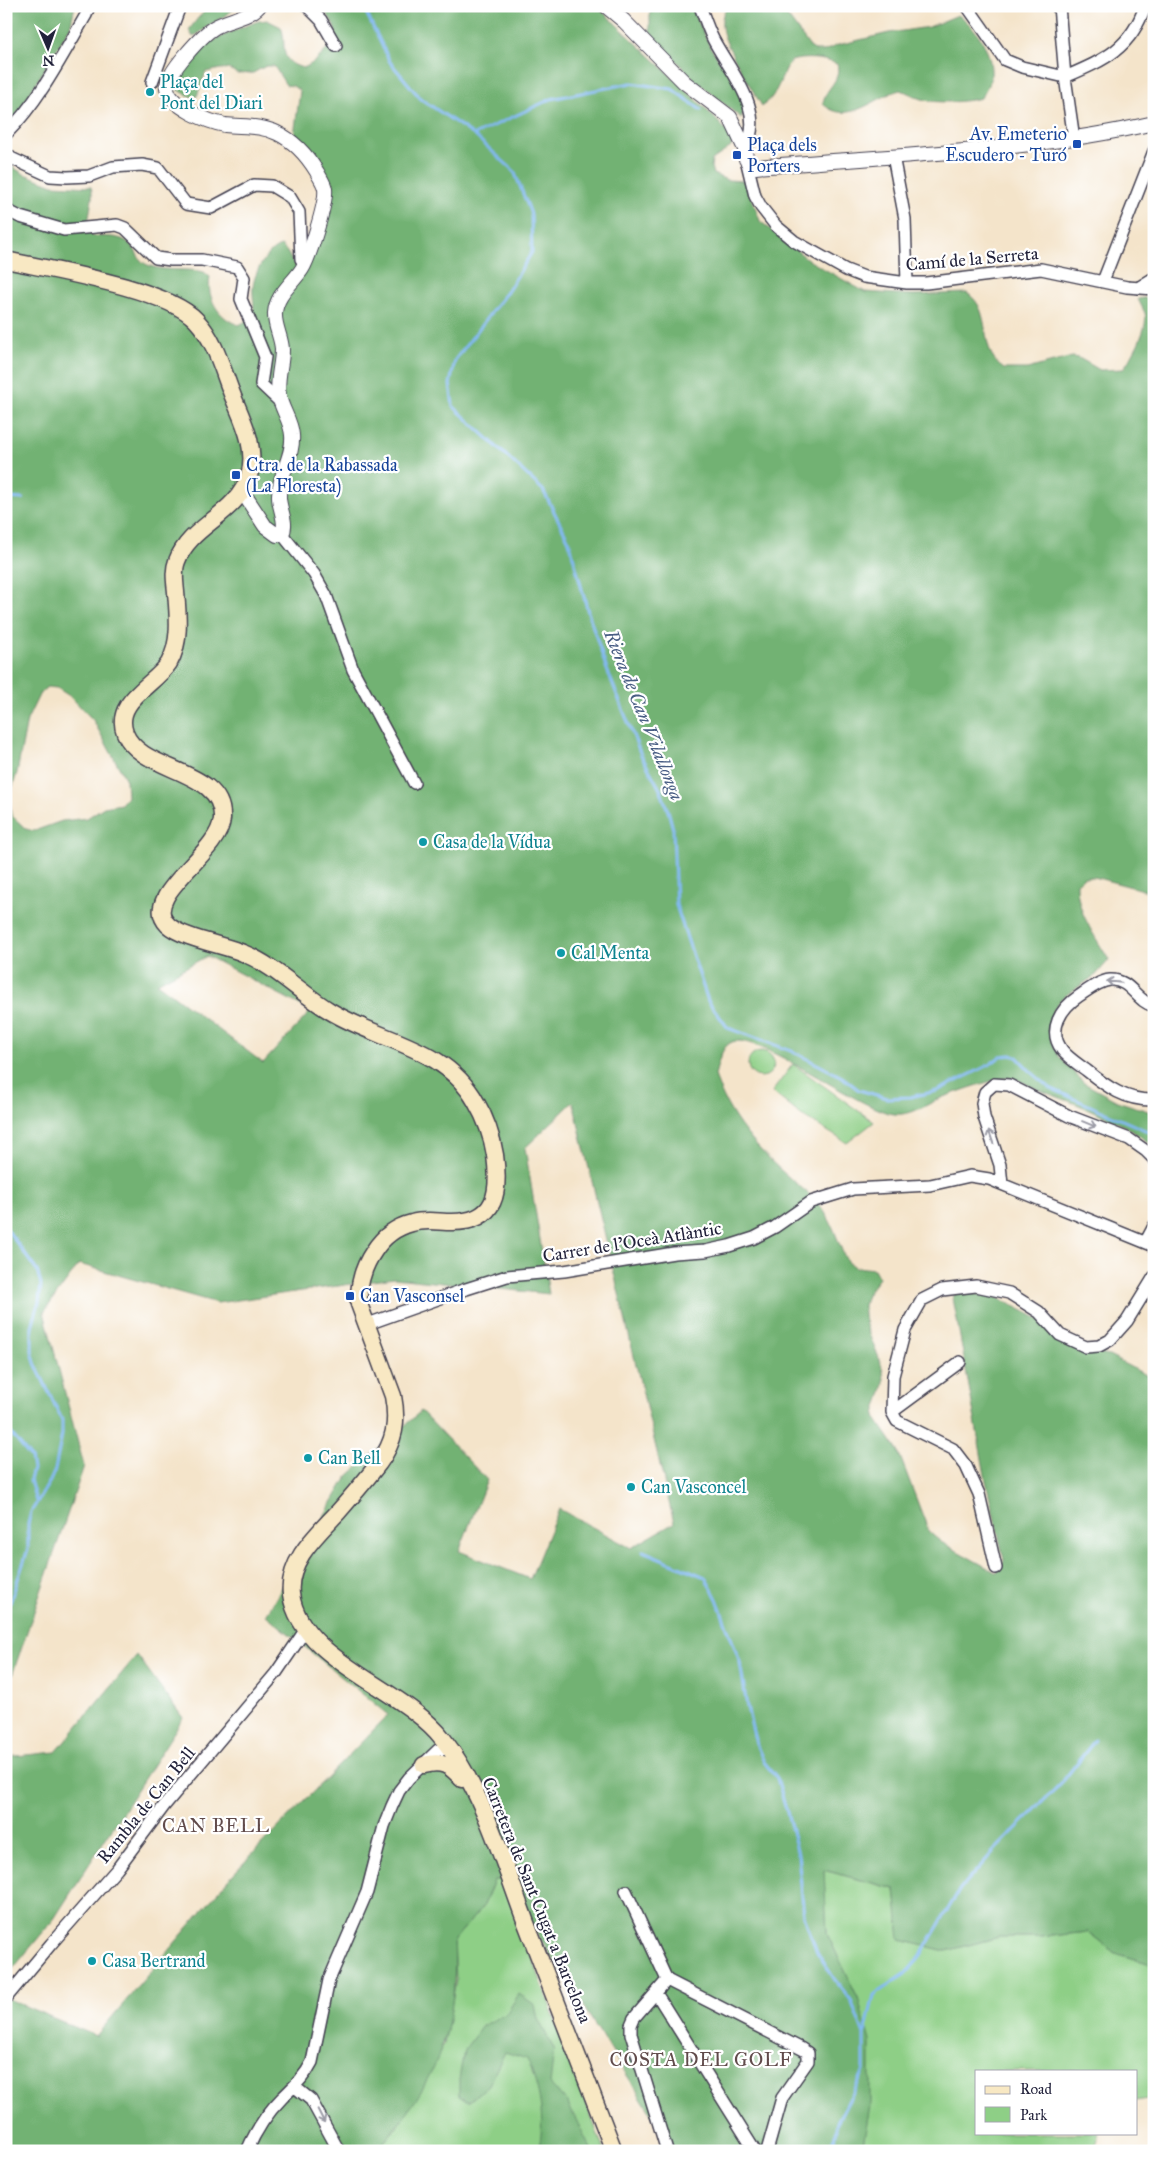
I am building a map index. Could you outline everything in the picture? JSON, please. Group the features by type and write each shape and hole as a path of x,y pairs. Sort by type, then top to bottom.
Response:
{"main road":[{"name":"Carretera de Sant Cugat a Barcelona","path":"6,260 102,281 154,297 190,314 209,338 249,436 250,467 242,492 220,516 191,539 179,555 174,570 178,624 175,649 161,674 131,700 124,716 123,725 126,736 136,749 157,762 193,778 209,790 217,799 221,811 220,827 214,840 164,897 162,914 165,921 173,928 255,958 330,1011 354,1024 431,1057 447,1066 462,1080 479,1107 489,1130 495,1158 496,1192 492,1204 486,1213 463,1221 423,1221 407,1224 392,1232 376,1248 364,1268 359,1289 359,1304 365,1325 393,1396 396,1410 395,1431 388,1451 380,1463 319,1532 299,1560 292,1579 291,1595 294,1607 312,1638 328,1652 392,1694 428,1722 475,1793 498,1846 614,2151"},
{"path":"424,1765 442,1757 443,1745"},
{"path":"424,1765 443,1762 451,1766 475,1793"}],"street":[{"path":"6,134 21,119 46,83 89,6"},
{"path":"152,82 180,6"},
{"path":"259,6 245,15 216,27 207,33 171,73 167,89 176,103 207,120 224,125 259,128 278,133 296,146 310,162 322,183 325,193 311,248 304,265 281,296 276,307 275,320 282,350 278,385 280,402 292,434 291,447 279,492 284,528 282,534"},
{"path":"307,6 321,20 336,46"},
{"path":"606,6 624,21 684,82 721,108 730,117 750,165 756,167 1033,145 1154,123"},
{"path":"700,6 713,38 740,81 749,106 752,132 745,154"},
{"path":"967,6 1006,60 1022,67 1065,77 1121,48 1140,22 1145,6"},
{"path":"1059,6 1065,77 1074,139"},
{"path":"1103,281 1154,151"},
{"path":"6,152 10,158 50,176 89,176 113,167 142,165 158,168 186,204 211,208 254,185 272,186 290,197 299,212 304,265"},
{"name":"Camí de la Serreta","path":"745,154 755,196 768,217 784,234 794,241 856,274 873,279 907,283 1042,269 1138,288 1154,289"},
{"path":"893,156 905,219 907,283"},
{"path":"6,210 20,217 64,230 117,225 125,228 156,258 202,260 237,267 244,278 241,299 265,357 261,384 280,402"},
{"path":"1138,288 1154,278"},
{"path":"242,492 268,530 277,535 282,534"},
{"path":"282,534 314,574 326,595 353,670 414,783"},
{"path":"1154,1006 1145,1004 1128,986 1120,981 1108,980 1099,983 1066,1007 1060,1016 1056,1035 1058,1043 1068,1056 1115,1092 1134,1099 1154,1100"},
{"path":"1002,1184 1000,1165 984,1117 982,1103 985,1092 994,1084 1010,1085 1069,1116 1129,1140 1146,1151 1154,1159"},
{"name":"Carrer de l'Oceà Atlàntic","path":"365,1325 507,1276 564,1271 730,1246 754,1238 775,1227 812,1202 853,1190 930,1185 970,1176 980,1176 1002,1184 1150,1244"},
{"path":"1150,1244 1154,1226"},
{"path":"996,1568 980,1494 966,1466 953,1449 897,1421 892,1412 893,1376 905,1330 922,1300 942,1290 976,1286 1009,1294 1039,1312 1060,1335 1086,1347 1099,1346 1110,1340 1127,1321 1154,1277"},
{"path":"892,1412 960,1362"},
{"name":"Rambla de Can Bell","path":"6,1998 118,1869 164,1806 276,1673 306,1629"},
{"path":"247,2151 270,2111 295,2087 306,2074 312,2062 329,1980 367,1892 384,1826 399,1791 409,1778 424,1765"},
{"path":"626,1891 667,1980 794,2044 808,2053 808,2061 782,2098 767,2151"},
{"path":"667,1980 634,2018 631,2025 631,2034 667,2151"},
{"path":"656,1993 755,2151"},
{"path":"295,2087 311,2100 339,2151"}],"green space":[{"path":"6,6 75,6 70,28 19,111 6,127"},
{"path":"210,6 239,6 193,37 189,30"},
{"path":"320,6 593,6 601,10 701,104 729,133 732,139 731,147 712,160 713,174 727,180 746,181 760,221 810,261 865,292 913,295 967,293 975,300 980,310 991,352 996,362 1004,369 1027,369 1072,357 1079,358 1100,370 1123,369 1135,350 1145,326 1145,313 1138,299 1154,296 1154,893 1094,877 1084,877 1077,883 1083,913 1109,960 1096,975 1062,998 1052,1013 1051,1040 1059,1057 1084,1083 1117,1101 1154,1113 1154,1147 1128,1128 1114,1121 1011,1078 978,1085 942,1098 913,1112 897,1114 874,1108 784,1058 744,1042 732,1042 725,1047 720,1056 715,1075 727,1104 756,1145 779,1169 813,1198 824,1211 848,1263 856,1267 874,1269 879,1278 867,1295 864,1311 865,1321 883,1370 883,1389 875,1417 898,1451 929,1532 941,1542 997,1573 1004,1560 986,1481 953,1298 955,1293 971,1293 999,1298 1039,1319 1075,1349 1109,1356 1154,1379 1154,1962 1151,1964 1115,1953 1088,1932 1041,1937 999,1937 946,1951 900,1940 895,1889 824,1870 827,1934 858,1998 870,2041 870,2105 862,2151 675,2151 503,1880 494,1880 484,1905 454,1940 455,1972 452,2002 447,2029 439,2054 428,2079 414,2103 376,2151 321,2151 312,2147 237,2147 235,2151 6,2151 6,1998 96,2036 234,1873 388,1715 266,1615 347,1477 421,1411 487,1480 459,1551 530,1579 559,1509 631,1548 674,1523 573,1102 525,1148 549,1294 394,1278 217,1303 79,1264 44,1312 84,1466 6,1693 6,163 24,174 53,185 91,187 92,199 89,224 93,236 112,237 126,241 133,247 142,262 150,266 163,269 204,272 210,277 210,293 216,307 225,318 239,325 248,320 253,311 254,281 266,257 281,246 299,269 329,202 294,135 300,91 293,86 286,85 274,66 266,66 253,73 237,74 226,69 206,72 197,96 194,98 176,89 176,84 184,66 202,47 259,21 267,20 281,27 284,51 289,61 303,68 308,66 324,53 332,41 335,30 333,23","holes":["47,687 57,688 71,697 93,720 126,780 127,797 121,804 104,807 87,818 62,821 34,831 26,829 12,816 9,798 17,773 27,720 40,693","207,956 311,1011 263,1063 157,983"]},
{"path":"650,6 691,6 711,48 740,90 744,111 741,118 694,79 650,33"},
{"path":"729,6 780,6 810,47 816,51 824,51 838,45 889,33 929,27 958,15 971,26 982,41 989,58 991,76 981,98 968,101 935,102 900,90 862,108 842,112 833,110 823,104 826,94 837,76 837,64 820,59 802,59 791,61 772,97 762,106 736,62 724,36 722,20 724,12"},
{"path":"761,1051 770,1055 774,1064 770,1073 761,1077 752,1073 748,1064 752,1055"},
{"path":"793,1064 874,1122 847,1143 801,1115 772,1092"},
{"path":"137,1655 183,1718 54,1919 6,1977 6,1757 56,1752"},
{"path":"823,1870 895,1889 901,1940 946,1951 999,1937 1041,1937 1088,1932 1115,1953 1151,1964 1154,1962 1154,2098 1138,2101 1138,2070 975,2070 975,2134 1100,2134 1094,2151 862,2151 858,1998 827,1934"},
{"path":"503,1879 604,2151 376,2151 397,2127 444,2045 456,1980 454,1940 484,1905 494,1880"},
{"path":"519,1994 535,2005 538,2019 554,2049 550,2084 567,2102 592,2151 538,2151 541,2127 540,2104 527,2059 505,2052 489,2085 468,2102 459,2096 459,2080 464,2050 482,2026 506,2014"}],"waterway":[{"name":"Riera de Can Vilallonga","path":"363,6 390,62 421,99 474,135 514,171 531,214 532,252 509,289 455,360 450,384 453,406 543,490 569,541 588,612 606,667 641,755 661,791 669,814 673,829 676,905 708,1001 728,1028 794,1052 842,1077 859,1090 887,1098 910,1097 937,1091 989,1065 1001,1056 1011,1055 1017,1057 1050,1088 1154,1134"},
{"path":"474,135 551,99 631,83 672,89 701,110"},
{"path":"6,498 23,499"},
{"path":"6,1228 37,1271 41,1284 39,1302 32,1327 32,1351 35,1363 62,1420 62,1434 55,1470 31,1512 28,1524 28,1549 6,1615"},
{"path":"6,1427 31,1458 33,1469 30,1480 36,1501"},
{"path":"643,1551 705,1577 716,1597 740,1662 747,1707 756,1744 764,1762 777,1778 787,1812 798,1854 804,1916 817,1952 851,2000 864,2035 864,2071 837,2123 832,2151"},
{"path":"865,2033 874,1995 905,1974 918,1960 960,1889 993,1852 1063,1781 1095,1740"}],"place":[{"name":"Plaça del Pont del Diari","path":"150,92"},
{"name":"Av. Emeterio Escudero - Turó","path":"1077,144"},
{"name":"Plaça dels Porters","path":"737,155"},
{"name":"Ctra. de la Rabassada (La Floresta)","path":"236,475"},
{"name":"Casa de la Vídua","path":"423,842"},
{"name":"Cal Menta","path":"561,953"},
{"name":"Can Vasconsel","path":"350,1296"},
{"name":"Can Bell","path":"308,1458"},
{"name":"Can Vasconcel","path":"631,1487"},
{"name":"Casa Bertrand","path":"92,1961"}],"district":[{"name":"CAN BELL","path":"216,1825"},
{"name":"COSTA DEL GOLF","path":"701,2059"}]}
